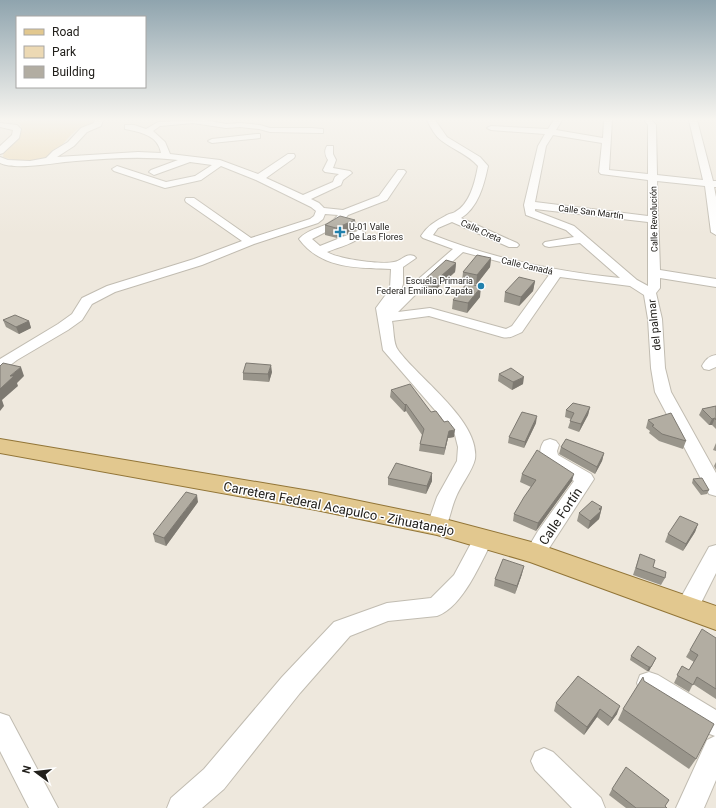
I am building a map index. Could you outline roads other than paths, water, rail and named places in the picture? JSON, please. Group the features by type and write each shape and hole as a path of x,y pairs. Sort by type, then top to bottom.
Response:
{"main road":[{"name":"Carretera Federal Acapulco - Zihuatanejo","path":"0,446 316,501 437,526 535,554 716,618"}],"street":[{"path":"0,160 6,163 36,164 50,160 90,158"},
{"path":"180,158 220,163 259,178 303,199 321,211 344,213 383,198 401,172"},
{"path":"259,178 289,158"},
{"path":"303,199 338,183 338,179 346,173 328,170 332,160 331,158"},
{"path":"450,217 462,213 480,183 483,166 475,158"},
{"path":"529,209 540,158"},
{"path":"605,158 604,172 712,183"},
{"name":"Calle Revolución","path":"650,293 654,288 653,158"},
{"path":"704,158 712,183 716,232"},
{"path":"154,172 190,159"},
{"path":"117,169 165,185 198,178 220,163"},
{"path":"590,199 590,211"},
{"path":"190,200 250,242"},
{"name":"Calle San Martín","path":"529,209 571,209 654,220"},
{"name":"del palmar","path":"529,209 570,228 633,283 650,293 655,319 658,368 663,392 716,489"},
{"path":"560,224 571,209"},
{"path":"0,366 77,317 87,301 98,295 111,289 198,262 250,242 314,221 319,216 321,211"},
{"path":"344,213 340,222 319,230 305,239 328,258 349,262 397,266 410,258"},
{"name":"Calle Canadá","path":"450,217 437,224 427,236 509,262 557,273 633,283"},
{"name":"Calle Creta","path":"450,217 513,245"},
{"path":"305,224 319,230"},
{"path":"318,251 345,242 360,233"},
{"path":"549,244 582,239"},
{"path":"385,318 408,294 461,248"},
{"path":"572,265 587,278"},
{"path":"397,266 398,286 393,296 383,308 390,350 447,413 462,434 467,447 466,460 446,497 437,526"},
{"path":"385,318 420,312 430,312 507,334 514,332 517,329 557,273"},
{"path":"653,273 716,283"},
{"name":"Calle Fortín","path":"535,554 545,536 586,479 550,458 548,451 550,445"},
{"path":"181,808 214,779 291,685 342,629 387,612 437,607 461,581 483,539"},
{"path":"687,608 716,553"},
{"path":"649,683 716,724"},
{"path":"0,725 44,808"},
{"path":"690,808 716,749"},
{"path":"544,761 591,808"}],"place":[{"name":"U-01 Valle De Las Flores","path":"340,232"},
{"name":"Escuela Primaria Federal Emiliano Zapata","path":"481,286"}]}
